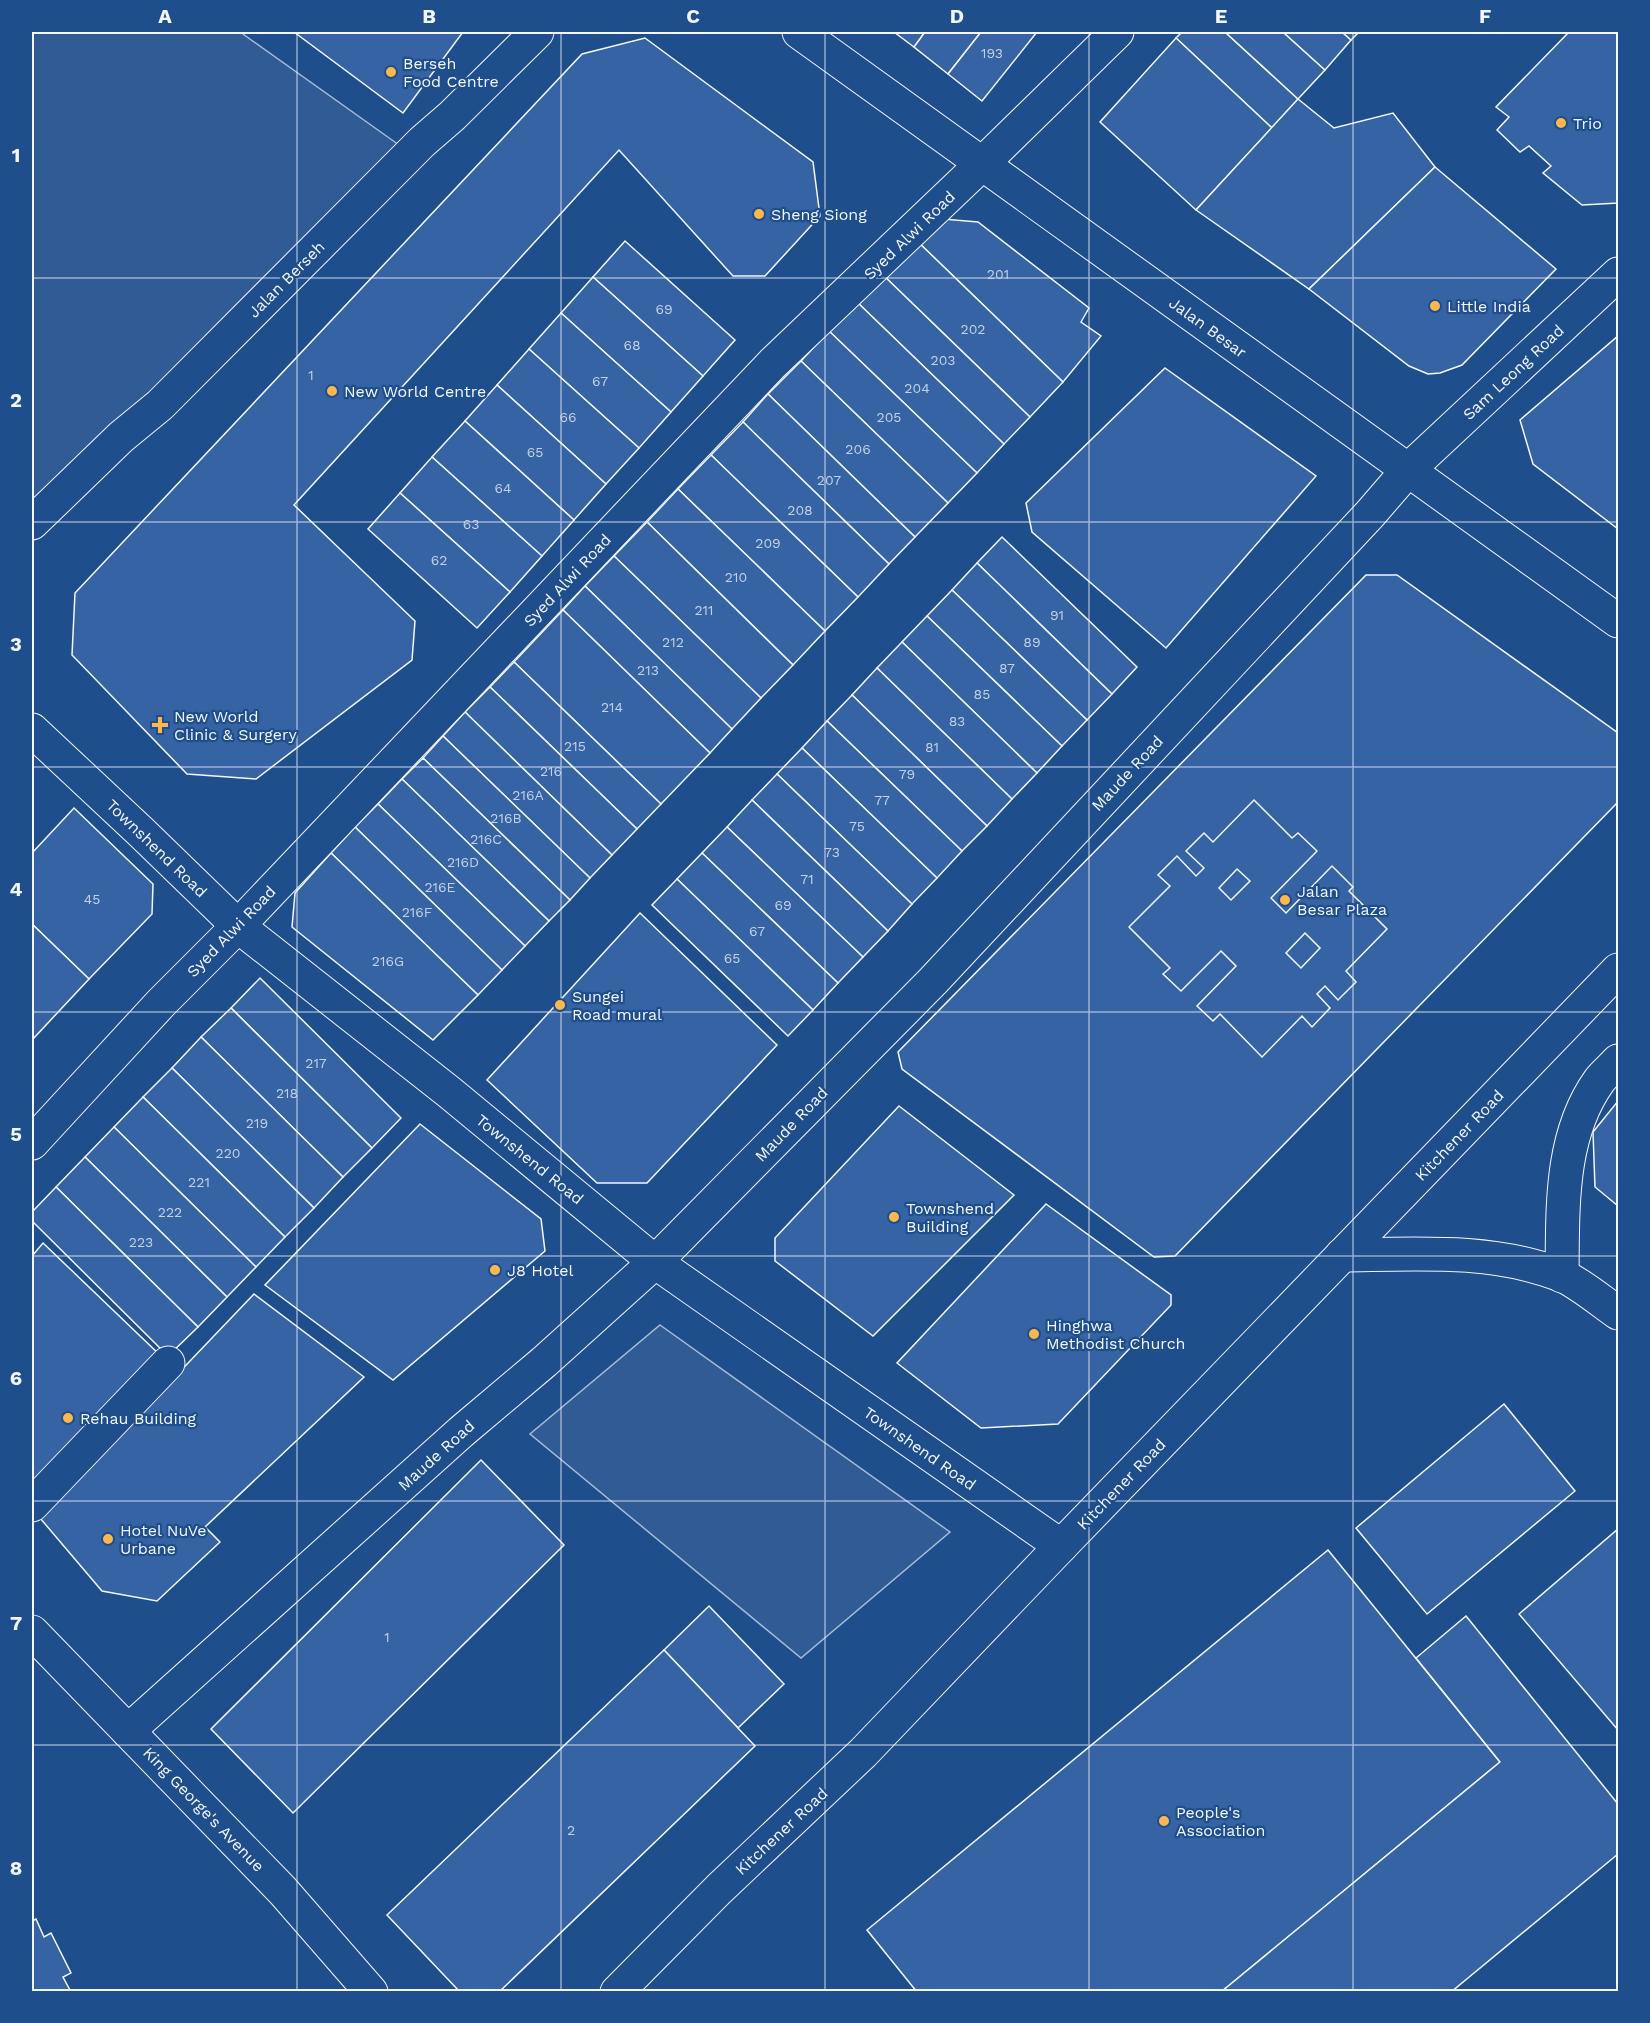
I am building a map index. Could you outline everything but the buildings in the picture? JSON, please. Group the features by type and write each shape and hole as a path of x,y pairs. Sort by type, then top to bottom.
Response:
{"street":[{"name":"Jalan Berseh","path":"32,523 121,437 160,405 422,142 452,116 537,32"},
{"name":"Jalan Besar","path":"799,32 1618,621"},
{"name":"Syed Alwi Road","path":"32,1143 161,1003 238,926 773,363 1117,32"},
{"name":"Sam Leong Road","path":"1408,470 1618,274"},
{"name":"Maude Road","path":"128,1731 461,1432 656,1262 933,981 1362,523 1408,470"},
{"name":"Townshend Road","path":"32,730 238,926 449,1092 656,1262 1061,1546"},
{"name":"Kitchener Road","path":"617,1992 719,1889 863,1753 1618,970"},
{"path":"1562,1276 1566,1167 1580,1116 1599,1081 1618,1061"},
{"path":"1342,1255 1444,1253 1511,1262 1562,1276 1618,1313"},
{"path":"32,1505 168,1363"},
{"name":"King George's Avenue","path":"32,1632 283,1891 371,1992"}],"shaded area":[{"path":"32,32 240,32 399,145 32,515"},
{"path":"660,1325 950,1532 801,1658 530,1434"}],"place":[{"name":"Berseh Food Centre","path":"391,72"},
{"name":"Trio","path":"1561,123"},
{"name":"Sheng Siong","path":"759,214"},
{"name":"Little India","path":"1435,306"},
{"name":"New World Centre","path":"332,391"},
{"name":"New World Clinic & Surgery","path":"160,725"},
{"name":"Jalan Besar Plaza","path":"1285,900"},
{"name":"Sungei Road mural","path":"560,1005"},
{"name":"Townshend Building","path":"894,1217"},
{"name":"J8 Hotel","path":"495,1270"},
{"name":"Hinghwa Methodist Church","path":"1034,1334"},
{"name":"Rehau Building","path":"68,1418"},
{"name":"Hotel NuVe Urbane","path":"108,1539"},
{"name":"People's Association","path":"1164,1821"}]}
